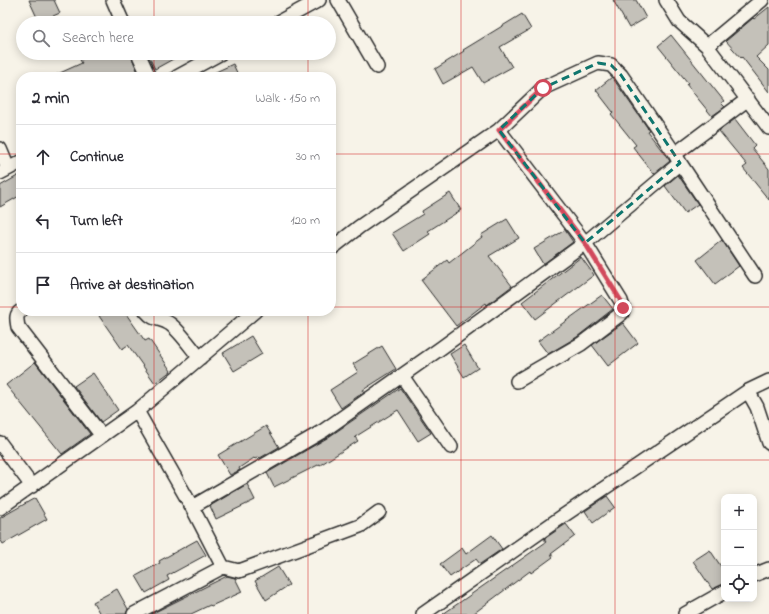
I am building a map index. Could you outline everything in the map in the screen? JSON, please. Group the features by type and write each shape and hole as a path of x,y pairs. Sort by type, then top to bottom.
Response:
{"street":[{"path":"113,0 121,16"},
{"path":"290,16 319,0"},
{"path":"338,0 377,67"},
{"path":"666,0 678,21 707,46 769,128"},
{"path":"707,46 762,0"},
{"path":"141,60 147,72"},
{"path":"186,72 208,60"},
{"path":"336,245 359,227 499,130 543,88 598,63 611,65 621,75 755,276"},
{"path":"192,507 324,430 402,376 585,243 677,159 748,99"},
{"path":"499,130 585,243 621,301 623,308 622,313 581,344 517,381"},
{"path":"0,149 4,171 16,165"},
{"path":"17,316 16,319 18,326 102,436"},
{"path":"150,316 172,325 200,358"},
{"path":"0,508 137,411 249,316"},
{"path":"402,376 451,447"},
{"path":"423,614 563,516 748,391 769,381"},
{"path":"748,391 757,407 769,443"},
{"path":"137,411 192,507 223,567"},
{"path":"0,443 32,486"},
{"path":"134,614 223,567 239,571 360,526 379,512"},
{"path":"757,574 769,568"},
{"path":"685,614 721,594"}],"highlighted area":[{"path":"598,63 611,65 621,75 680,163 585,243 499,130 543,88"}],"building":[{"path":"29,0 54,0 60,13 53,16 36,16"},
{"path":"613,0 636,0 646,18 629,28"},
{"path":"769,7 769,45 756,57 769,70 769,92 742,57 741,58 726,41 753,18 754,19"},
{"path":"522,14 531,29 500,47 512,67 483,83 473,67 443,84 435,69"},
{"path":"671,35 724,101 721,103 725,107 712,116 658,46"},
{"path":"80,60 133,60 138,72 62,72 82,63"},
{"path":"150,60 171,60 155,69"},
{"path":"233,64 237,72 216,72"},
{"path":"612,77 649,130 647,131 670,161 654,174 633,147 636,145 611,114 613,112 596,90"},
{"path":"735,119 755,145 752,148 769,169 769,200 743,168 747,165 719,131"},
{"path":"678,175 698,204 685,213 665,186"},
{"path":"16,177 16,198 0,207 0,186"},
{"path":"450,193 461,210 428,231 430,234 404,251 392,233 423,214 422,211"},
{"path":"507,219 519,238 489,256 512,286 487,305 486,303 456,326 421,280 447,260 449,263 482,237 481,235"},
{"path":"565,230 573,242 543,264 534,249"},
{"path":"722,240 739,266 715,284 697,260"},
{"path":"581,257 594,275 535,319 522,302"},
{"path":"602,295 613,309 577,337 548,354 538,341"},
{"path":"99,316 128,316 145,341 149,339 171,371 155,383 128,345 122,349"},
{"path":"623,323 638,343 608,366 592,345"},
{"path":"251,336 262,354 234,371 223,353"},
{"path":"464,345 478,368 464,377 450,354"},
{"path":"382,346 396,369 363,390 364,392 341,408 330,390 358,372 353,364"},
{"path":"35,362 90,434 62,454 6,385"},
{"path":"93,373 118,410 101,422 74,386"},
{"path":"400,388 431,433 418,441 398,410 355,437 358,441 320,465 274,487 267,473 327,438"},
{"path":"266,426 279,447 260,458 254,458 239,468 240,470 230,475 218,455"},
{"path":"247,484 255,500 216,519 210,506"},
{"path":"607,496 615,507 593,523 585,511"},
{"path":"35,498 47,519 3,544 0,539 0,518"},
{"path":"566,524 575,536 551,554 553,557 531,573 530,571 473,614 443,614 546,542 544,539"},
{"path":"492,535 502,549 480,564 476,559 450,577 440,564 462,548 466,554"},
{"path":"197,540 206,555 167,576 169,580 146,593 136,576 160,563 159,561"},
{"path":"710,550 721,566 721,585 712,589 693,561"},
{"path":"278,567 289,585 266,600 255,581"},
{"path":"227,576 235,578 242,592 191,614 151,614"},
{"path":"117,589 128,609 126,614 100,614 93,602"}],"route":[{"path":"543,88 499,130 585,243 621,301 623,308"}]}
